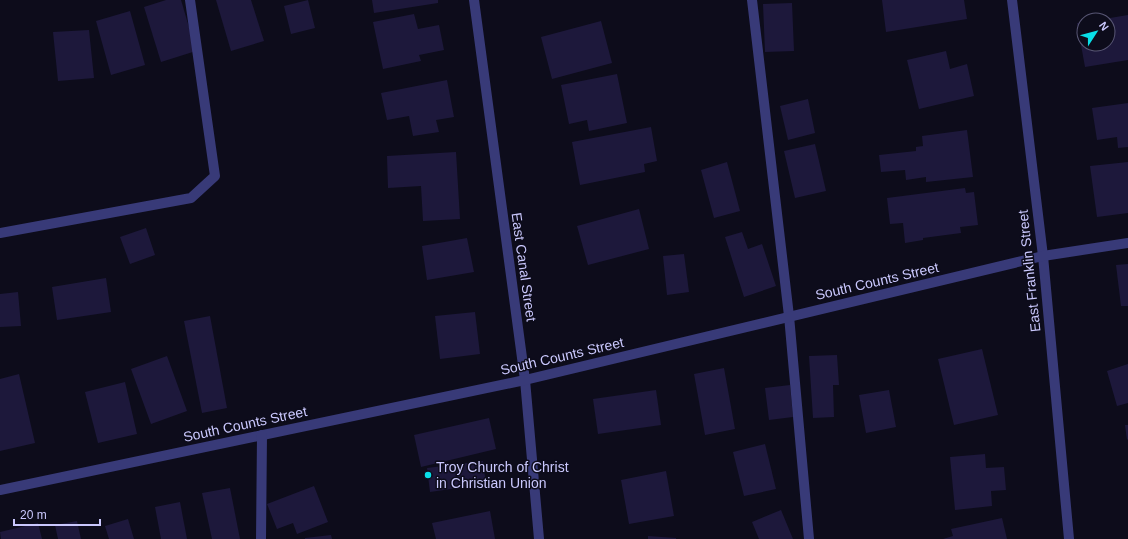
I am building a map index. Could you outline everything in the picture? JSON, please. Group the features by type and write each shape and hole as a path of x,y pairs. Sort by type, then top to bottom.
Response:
{"street":[{"path":"0,233 191,198 215,176 190,0"},
{"name":"East Canal Street","path":"474,0 524,380 539,539"},
{"path":"752,0 789,316 809,539"},
{"name":"East Franklin Street","path":"1012,0 1043,256 1069,539"},
{"name":"South Counts Street","path":"0,490 524,380 1043,256 1128,242"},
{"path":"261,539 262,435"}],"building":[{"path":"166,0 181,0 196,51 161,62 144,7"},
{"path":"216,0 251,0 264,41 231,51"},
{"path":"308,0 315,28 291,34 284,6"},
{"path":"372,0 438,0 438,3 374,13"},
{"path":"882,0 964,0 967,19 886,32"},
{"path":"792,3 794,51 765,52 763,4"},
{"path":"130,11 145,65 111,75 96,21"},
{"path":"414,14 418,29 439,25 444,50 419,55 421,61 383,69 373,22"},
{"path":"1128,15 1128,60 1085,67 1082,52 1116,52 1116,17"},
{"path":"601,21 612,63 552,79 541,37"},
{"path":"89,30 94,78 58,81 53,32"},
{"path":"946,51 950,69 967,64 974,96 919,109 907,60"},
{"path":"617,74 627,123 589,131 587,120 569,124 561,85"},
{"path":"447,80 454,117 436,120 439,132 413,136 409,116 387,120 381,93"},
{"path":"808,99 815,133 788,140 780,106"},
{"path":"1128,103 1128,147 1118,148 1117,137 1097,140 1092,108"},
{"path":"651,127 657,161 644,164 645,172 580,185 572,142"},
{"path":"967,130 973,177 926,182 926,177 906,180 905,170 881,172 879,155 916,151 916,147 923,146 922,136"},
{"path":"815,144 826,191 795,198 784,151"},
{"path":"456,152 460,219 423,221 421,186 388,188 387,156"},
{"path":"727,162 740,211 714,218 701,170"},
{"path":"1128,162 1128,213 1097,217 1090,166"},
{"path":"965,188 966,193 974,192 978,225 960,227 961,233 923,238 923,240 905,243 903,223 890,224 887,198"},
{"path":"639,209 649,249 588,265 577,226"},
{"path":"146,228 155,255 130,264 120,237"},
{"path":"742,232 748,249 762,244 776,286 744,297 725,237"},
{"path":"467,238 474,272 427,280 422,246"},
{"path":"684,254 689,292 667,295 663,256"},
{"path":"1128,264 1128,306 1121,306 1116,265"},
{"path":"106,278 111,312 57,320 52,287"},
{"path":"18,292 21,326 0,327 0,294"},
{"path":"475,312 480,354 440,359 435,316"},
{"path":"210,316 227,408 202,413 184,321"},
{"path":"982,349 998,415 954,425 938,359"},
{"path":"837,355 839,385 833,385 834,417 813,418 809,356"},
{"path":"167,356 187,411 151,424 131,369"},
{"path":"1128,364 1128,403 1117,406 1107,371"},
{"path":"724,368 735,429 705,435 694,374"},
{"path":"19,374 35,443 0,451 0,379"},
{"path":"125,382 137,434 98,443 85,392"},
{"path":"790,385 793,417 769,420 765,388"},
{"path":"656,390 661,425 598,434 593,399"},
{"path":"889,390 896,427 866,433 859,395"},
{"path":"489,418 496,449 421,467 414,435"},
{"path":"1125,425 1128,425 1127,440"},
{"path":"765,444 776,489 744,496 733,452"},
{"path":"985,454 986,468 1004,467 1006,490 991,491 992,506 955,510 950,457"},
{"path":"483,461 486,484 430,492 427,468"},
{"path":"666,471 674,516 629,524 621,480"},
{"path":"314,486 328,522 297,534 293,523 277,529 267,504"},
{"path":"230,488 240,539 212,539 202,493"},
{"path":"180,502 187,539 161,539 155,507"},
{"path":"781,510 793,539 759,539 752,522"},
{"path":"490,511 495,539 436,539 432,523"},
{"path":"1002,518 1007,539 943,539 953,536 951,529"},
{"path":"128,519 134,539 109,539 105,526"},
{"path":"77,521 81,539 58,539 55,525"},
{"path":"38,523 42,539 1,539 0,532"},
{"path":"331,535 332,539 305,539 305,538"},
{"path":"648,536 676,538 676,539 648,539"}],"place":[{"name":"Troy Church of Christ in Christian Union","path":"428,475"}]}
